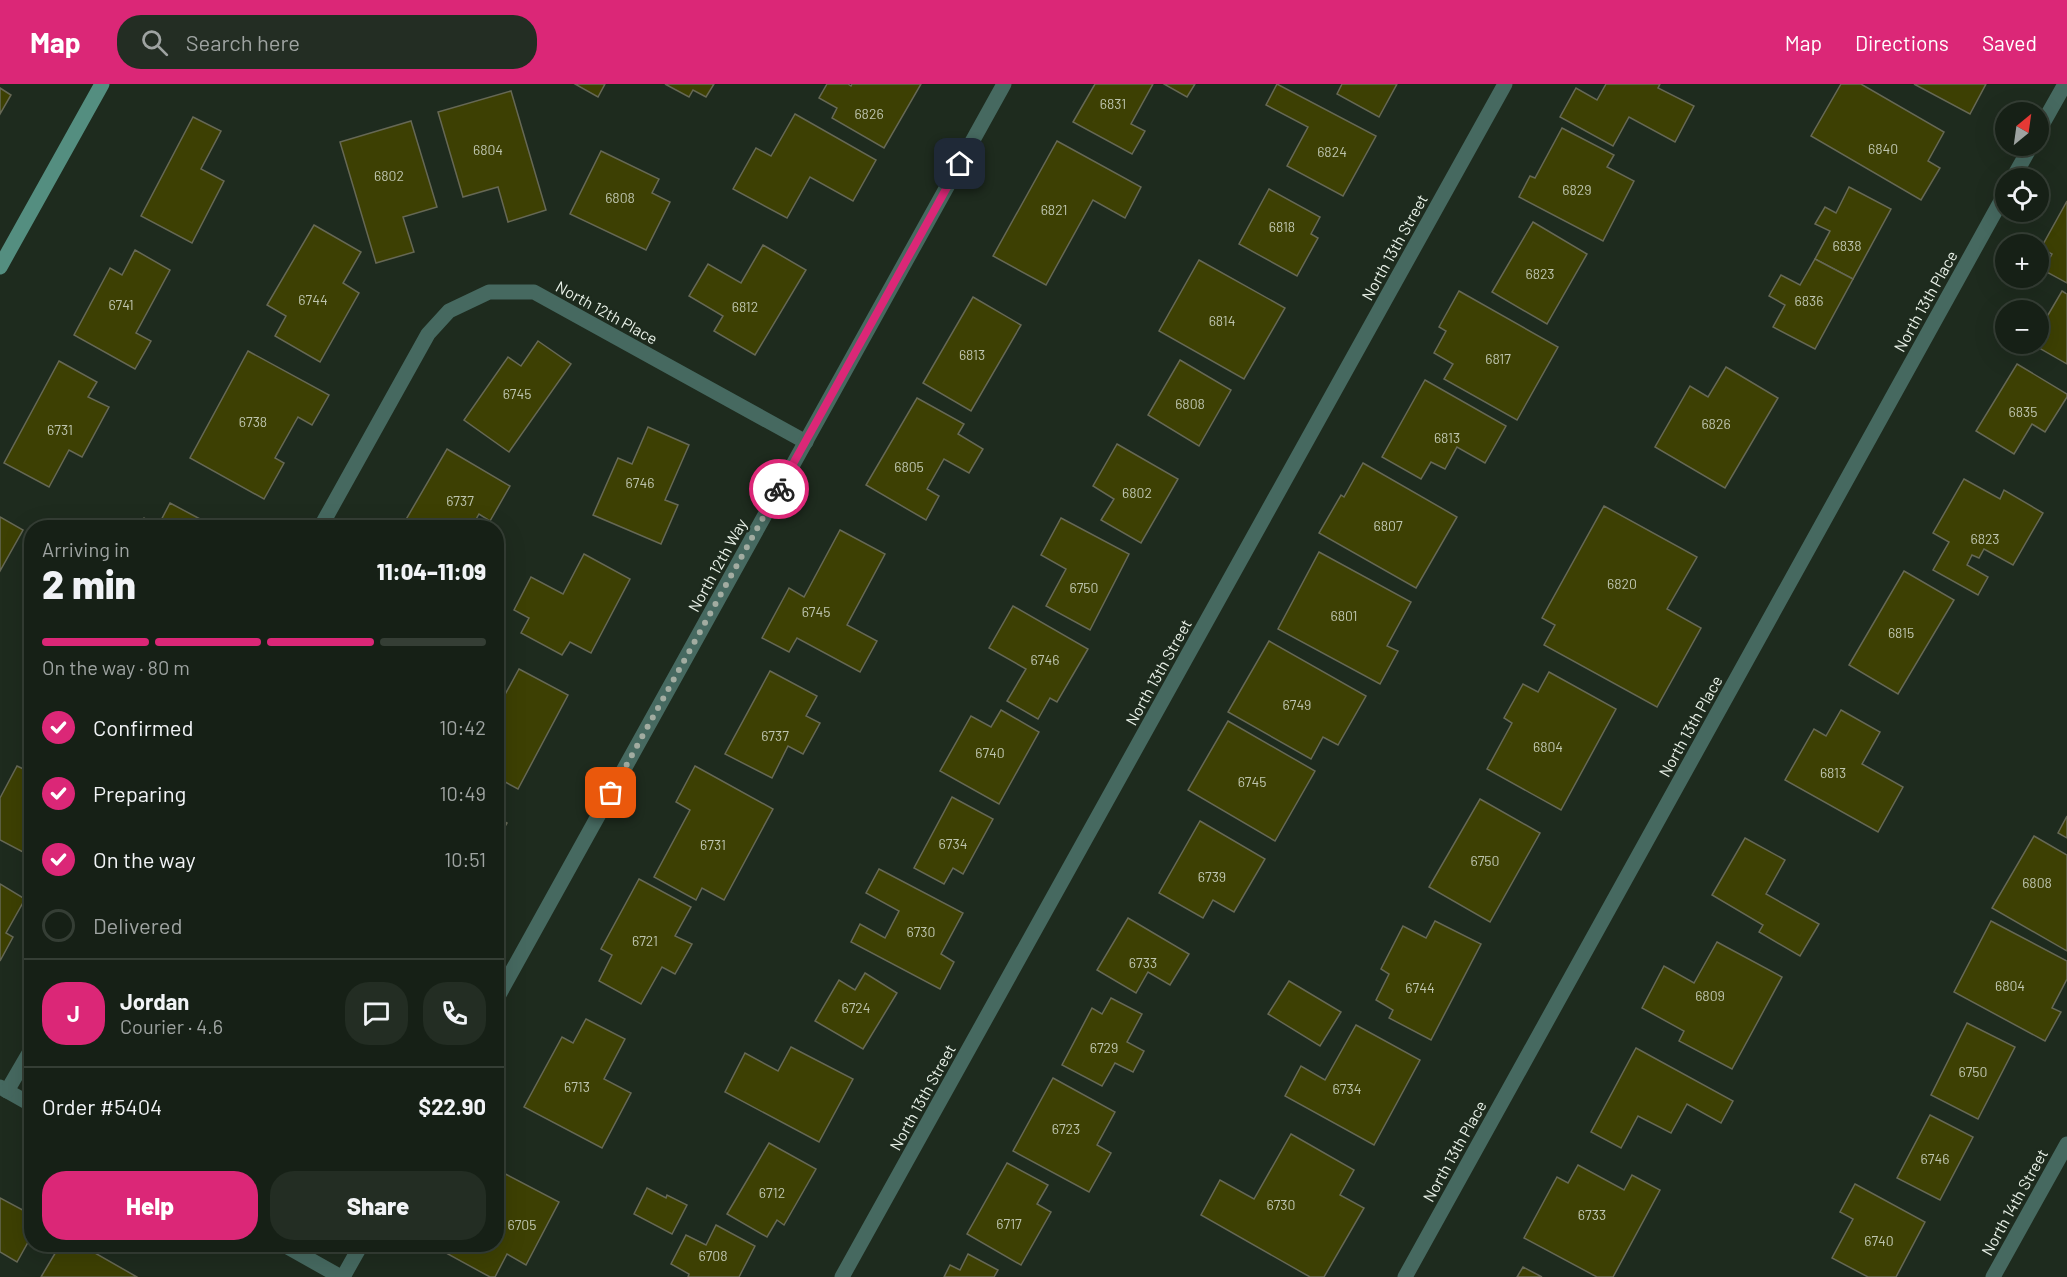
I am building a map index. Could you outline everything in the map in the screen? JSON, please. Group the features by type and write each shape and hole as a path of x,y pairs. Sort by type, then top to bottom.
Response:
{"street":[{"path":"0,267 102,84"},
{"name":"North 12th Way","path":"504,986 1004,84"},
{"name":"North 13th Street","path":"842,1277 1505,84"},
{"path":"2049,112 2065,84"},
{"name":"North 13th Place","path":"1405,1277 1995,212"},
{"name":"North 12th Place","path":"324,520 428,334 449,311 489,292 534,292 806,442"},
{"path":"24,1060 4,1089 24,1100"},
{"name":"North 14th Street","path":"1993,1277 2067,1144"},
{"path":"297,1252 342,1277 357,1252"}],"building":[{"path":"575,84 605,84 598,97"},
{"path":"665,84 714,84 706,97 693,90 689,97"},
{"path":"827,84 851,86 852,84 921,84 884,148 832,118 837,108 819,98"},
{"path":"1095,84 1153,84 1131,124 1145,131 1132,154 1073,122"},
{"path":"1164,84 1195,84 1187,97"},
{"path":"1277,84 1376,136 1343,196 1287,166 1308,127 1266,105"},
{"path":"1342,84 1397,84 1379,117 1337,94"},
{"path":"1606,84 1660,84 1658,88 1694,106 1675,142 1629,117 1613,146 1560,117 1576,88 1597,100"},
{"path":"1841,84 1861,84 1944,132 1928,161 1940,168 1921,200 1811,136"},
{"path":"1914,84 1986,84 1970,114"},
{"path":"0,88 11,95 0,114"},
{"path":"511,91 546,210 508,222 498,187 463,197 438,112"},
{"path":"795,114 876,160 853,201 810,177 787,218 733,189 756,148 771,156"},
{"path":"193,117 221,131 201,169 224,181 192,243 141,216"},
{"path":"411,121 437,207 403,217 414,252 376,263 340,142"},
{"path":"1562,128 1614,155 1607,167 1634,181 1603,241 1519,197 1530,176 1535,178"},
{"path":"1057,141 1141,187 1125,218 1093,200 1046,285 993,256"},
{"path":"601,151 659,179 652,193 670,202 646,250 570,214"},
{"path":"1849,187 1891,209 1853,279 1815,259 1830,231 1815,224 1825,207 1836,213"},
{"path":"1269,189 1320,217 1311,234 1318,238 1297,276 1239,244"},
{"path":"2067,201 2067,283 2049,273 2049,259 2052,254 2049,252 2049,234"},
{"path":"1533,222 1587,254 1547,324 1492,292"},
{"path":"314,225 361,252 343,283 359,293 320,362 275,336 286,316 267,305"},
{"path":"763,245 806,270 755,355 714,331 723,316 689,296 708,264 741,283"},
{"path":"135,250 170,270 136,333 151,341 135,369 74,335 110,268 122,275"},
{"path":"1815,259 1853,279 1815,349 1773,327 1785,305 1769,296 1781,275 1800,285"},
{"path":"1199,260 1285,308 1244,379 1159,331"},
{"path":"1459,291 1558,347 1517,420 1444,379 1453,364 1434,353 1446,331 1439,327"},
{"path":"2062,291 2067,294 2067,364 2049,354 2049,313"},
{"path":"973,297 1021,325 971,411 923,383"},
{"path":"538,341 571,364 509,452 464,420 508,357 521,366"},
{"path":"248,351 329,395 312,425 298,417 275,458 284,463 264,499 190,458"},
{"path":"1180,360 1231,390 1199,446 1148,415"},
{"path":"59,361 97,382 88,397 109,407 82,457 69,450 49,487 4,463"},
{"path":"2017,364 2067,394 2067,397 2045,432 2032,424 2014,454 1976,431"},
{"path":"1726,367 1778,398 1725,488 1655,447 1690,386 1708,397"},
{"path":"1425,380 1506,426 1485,463 1457,447 1445,469 1431,462 1421,479 1382,457"},
{"path":"917,398 964,424 958,434 983,449 969,473 944,459 927,489 939,496 926,520 866,485"},
{"path":"648,427 689,445 665,500 678,505 661,544 593,515 618,458 632,464"},
{"path":"1117,444 1178,479 1141,543 1101,520 1114,499 1093,486"},
{"path":"447,449 510,486 491,520 479,514 476,520 406,520"},
{"path":"1363,463 1457,517 1416,588 1319,533 1341,495 1344,497"},
{"path":"1964,479 2000,499 2004,490 2043,513 2013,565 1984,549 1979,558 1972,555 1967,565 1988,577 1978,595 1933,570 1949,542 1933,533"},
{"path":"170,503 202,520 161,520"},
{"path":"1604,506 1697,557 1667,609 1701,628 1657,707 1544,645 1555,625 1542,618"},
{"path":"0,517 23,530 0,571"},
{"path":"1061,518 1129,554 1090,630 1046,606 1066,569 1041,555"},
{"path":"840,530 885,554 847,625 877,641 860,672 797,638 789,652 762,638 789,588 804,597"},
{"path":"1319,552 1411,602 1387,646 1398,651 1380,684 1278,629"},
{"path":"584,554 630,579 591,653 570,642 562,655 521,633 529,618 514,610 531,577 563,594"},
{"path":"1904,571 1954,600 1898,694 1849,665"},
{"path":"1013,606 1088,649 1057,702 1050,698 1038,719 1007,701 1026,669 989,648"},
{"path":"1269,641 1366,696 1338,745 1323,737 1311,759 1228,712"},
{"path":"519,669 568,695 518,789 504,781 504,696"},
{"path":"770,671 817,696 806,716 820,723 803,754 788,746 772,778 725,754"},
{"path":"1549,672 1616,709 1561,810 1487,769 1512,723 1504,718 1523,684 1538,692"},
{"path":"1001,710 1039,732 999,804 940,771 971,716 991,727"},
{"path":"1841,710 1880,732 1862,764 1903,787 1878,832 1785,780 1814,729 1826,736"},
{"path":"1228,721 1315,771 1275,841 1188,790"},
{"path":"17,766 24,769 23,852 0,840 0,798"},
{"path":"695,766 773,809 724,900 702,888 696,900 654,877 690,810 676,802"},
{"path":"952,797 993,819 963,874 953,868 944,884 914,868"},
{"path":"1480,799 1540,833 1490,922 1429,887"},
{"path":"2067,816 2067,838 2058,833"},
{"path":"1200,821 1265,859 1234,912 1213,900 1203,918 1159,893"},
{"path":"2034,836 2067,855 2067,951 1992,908"},
{"path":"1745,838 1785,860 1766,894 1819,924 1800,956 1759,932 1763,925 1712,895"},
{"path":"879,869 963,913 941,954 954,962 940,989 851,942 860,924 885,938 899,911 866,893"},
{"path":"639,879 691,907 675,936 692,944 675,974 662,967 641,1004 599,981 612,955 601,949"},
{"path":"0,884 24,898 24,901 6,933 13,937 0,961"},
{"path":"1128,918 1189,954 1170,985 1148,972 1136,993 1097,970"},
{"path":"1435,921 1481,944 1431,1040 1389,1018 1393,1010 1376,1000 1389,974 1381,969 1403,926 1426,938"},
{"path":"1991,921 2067,961 2067,979 2052,1008 2061,1012 2045,1041 1954,992"},
{"path":"1717,942 1782,977 1732,1069 1679,1041 1684,1031 1642,1008 1664,966 1694,983"},
{"path":"865,973 897,993 863,1049 815,1021 839,980 855,990"},
{"path":"1289,981 1341,1012 1320,1046 1268,1014"},
{"path":"1111,998 1142,1014 1127,1042 1144,1051 1133,1072 1115,1063 1102,1086 1062,1065 1092,1008 1102,1014"},
{"path":"586,1019 625,1039 604,1079 631,1093 602,1148 524,1107 562,1037 573,1043"},
{"path":"1967,1023 2015,1047 1978,1119 1931,1095"},
{"path":"1356,1025 1420,1060 1374,1145 1285,1096 1301,1066 1325,1080"},
{"path":"791,1047 853,1079 819,1142 725,1092 745,1053 778,1071"},
{"path":"1636,1048 1733,1101 1721,1123 1687,1104 1671,1133 1638,1116 1621,1148 1591,1132"},
{"path":"1053,1078 1115,1112 1097,1145 1111,1153 1089,1192 1013,1151"},
{"path":"1930,1115 1973,1137 1940,1200 1897,1178"},
{"path":"1291,1134 1354,1170 1340,1195 1364,1208 1324,1277 1310,1277 1201,1215 1220,1180 1254,1199"},
{"path":"769,1143 816,1169 784,1225 777,1220 767,1237 727,1214"},
{"path":"1007,1163 1048,1185 1037,1204 1051,1212 1021,1265 967,1234"},
{"path":"1578,1165 1624,1190 1632,1175 1660,1190 1613,1277 1597,1277 1524,1238 1557,1177 1568,1183"},
{"path":"504,1173 559,1202 526,1265 507,1254 495,1277 490,1277 446,1253 504,1252"},
{"path":"1855,1184 1925,1222 1896,1277 1868,1277 1832,1258 1853,1219 1840,1212"},
{"path":"647,1188 687,1205 672,1234 634,1214"},
{"path":"0,1198 24,1211 24,1249 17,1262 0,1252"},
{"path":"716,1225 755,1246 739,1277 688,1277 689,1274 671,1264 686,1235 706,1245"},
{"path":"56,1252 93,1252 137,1277 41,1277"},
{"path":"968,1254 998,1270 994,1277 944,1277 950,1265 960,1270"},
{"path":"1523,1267 1542,1277 1517,1277"}],"way so far":[{"path":"611,793 779,489"}],"route":[{"path":"779,489 960,164"}]}
